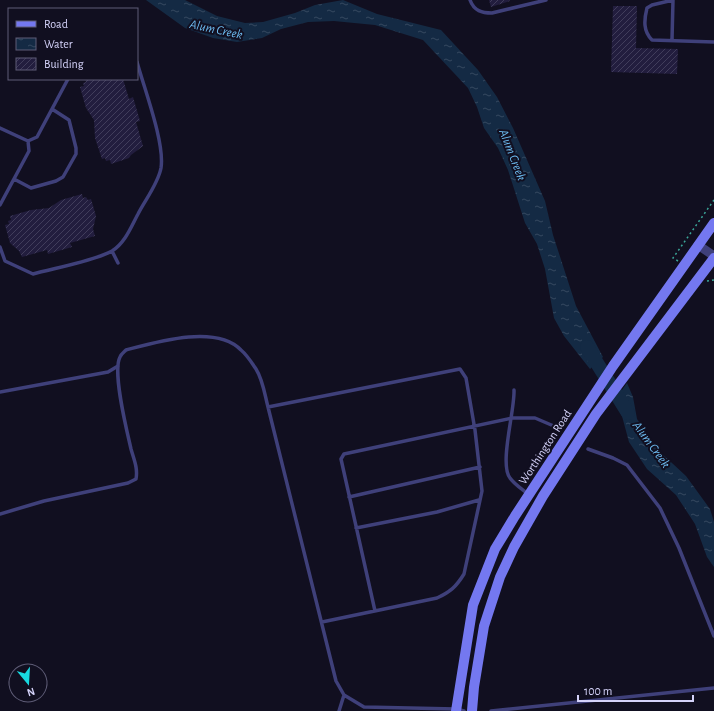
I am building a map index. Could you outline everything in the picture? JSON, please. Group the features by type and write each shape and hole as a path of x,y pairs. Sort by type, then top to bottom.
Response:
{"main road":[{"name":"Worthington Road","path":"459,710 473,605 495,549 588,404 714,223"},
{"name":"Worthington Road","path":"472,711 474,687 484,626 495,591 514,547 541,500 596,414 714,257"}],"street":[{"path":"698,246 714,257"},
{"path":"529,495 541,500"}],"lane":[{"path":"470,0 476,10 484,13 492,13 546,0"},
{"path":"672,40 673,0 652,5 647,8 645,30 652,40 714,42"},
{"path":"0,247 5,260 33,274 112,251 123,241 160,170 160,146 138,66"},
{"path":"0,128 28,141 37,137 67,80"},
{"path":"14,179 31,188 56,181 62,177 76,154 76,148 69,120 52,109"},
{"path":"0,205 29,151 28,141"},
{"path":"112,251 118,263"},
{"path":"0,262 5,260"},
{"path":"0,514 44,501 128,483 136,479 138,470 126,428 119,391 118,366 120,356 126,350 161,341 198,336 224,341 240,349 257,371 268,407 336,681 344,695 364,707 459,710"},
{"path":"0,392 108,372 118,366"},
{"path":"268,407 460,369 466,378 475,426 482,492 479,500 464,574 457,585 450,592 437,598 322,622"},
{"path":"514,390 515,404 505,465 509,477 529,495"},
{"path":"375,611 341,459 344,454 512,418 535,418 556,428"},
{"path":"588,449 627,465 660,508 679,548 714,636"},
{"path":"349,497 480,467"},
{"path":"356,528 437,512 479,500"},
{"path":"491,711 714,688"},
{"path":"339,711 344,695"}],"water":[{"path":"146,0 185,0 217,16 245,23 263,22 295,13 315,5 343,0 377,14 441,30 478,70 497,97 513,128 545,201 553,235 576,306 603,357 590,369 564,336 554,318 545,269 537,244 525,223 508,170 498,148 484,128 477,107 468,88 423,40 375,25 334,21 308,22 281,29 262,38 237,42 213,38 185,28"},
{"path":"627,383 633,397 637,419 659,451 686,476 710,509 714,522 714,567 707,557 695,524 676,495 647,469 629,442 622,416 614,401"}],"building":[{"path":"489,0 509,0 510,1 491,7"},
{"path":"613,6 637,6 636,48 678,49 677,74 611,72"},
{"path":"85,80 123,80 129,99 133,97 140,121 136,122 143,146 129,158 111,164 110,160 106,161 105,158 102,159 95,138 94,120 86,108 80,87 84,86 83,83 86,82"},
{"path":"82,194 83,198 86,197 88,200 91,199 96,216 93,229 95,236 70,243 72,247 48,254 47,250 22,257 19,251 10,243 5,225 9,224 8,221 11,220 10,216 31,210 49,208 61,200"}],"waterway":[{"name":"Alum Creek","path":"587,347 628,413"}]}
